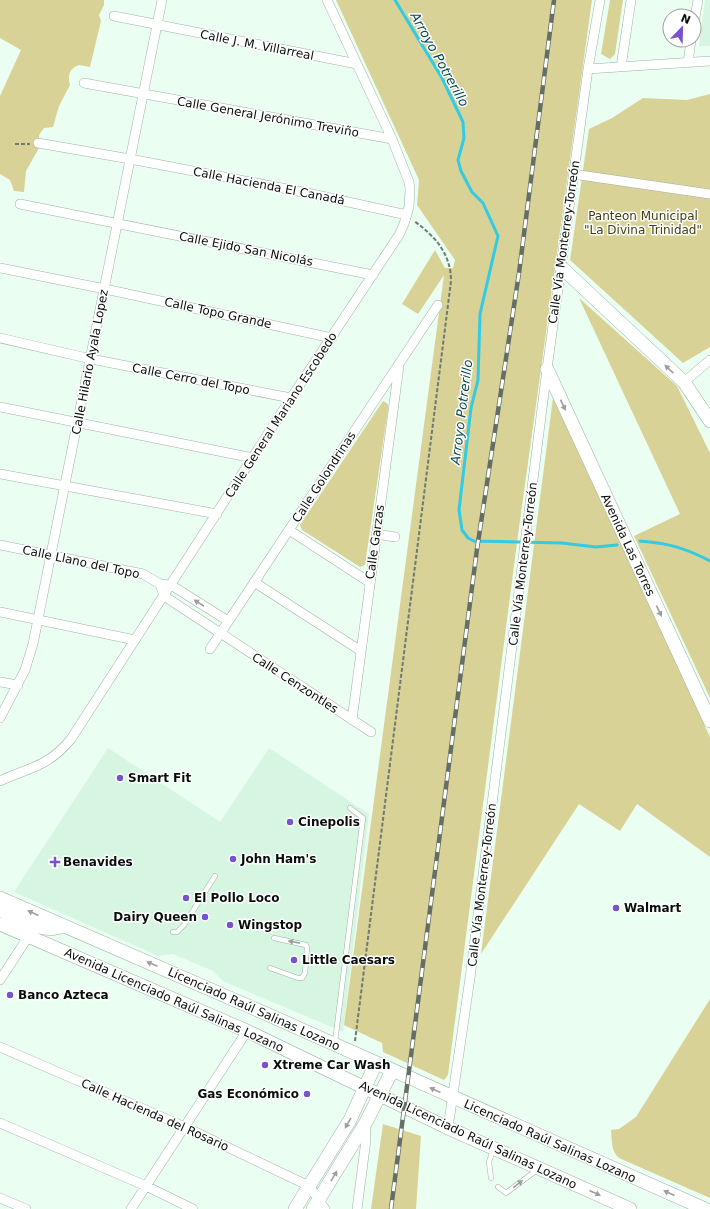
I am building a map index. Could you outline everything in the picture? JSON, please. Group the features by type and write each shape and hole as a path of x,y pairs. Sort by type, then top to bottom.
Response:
{"main road":[{"path":"561,267 684,382 710,421"},
{"name":"Avenida Las Torres","path":"547,369 710,721"},
{"name":"Licenciado Raúl Salinas Lozano","path":"0,898 334,1044 452,1098 705,1209"},
{"path":"0,910 45,928 55,929 63,926"},
{"name":"Avenida Licenciado Raúl Salinas Lozano","path":"0,924 247,1031 448,1128 630,1209"},
{"path":"295,1209 350,1120 376,1063"},
{"path":"319,1206 381,1096 392,1071"}],"street":[{"name":"Calle Hilario Ayala Lopez","path":"0,718 18,686 28,661 38,620 162,0"},
{"name":"Calle General Mariano Escobedo","path":"0,781 44,764 63,750 71,740 399,235 407,215 410,198 410,186 392,139 327,0"},
{"name":"Calle Vía Monterrey-Torreón","path":"448,1128 469,985 573,174 588,69 600,0"},
{"path":"621,68 631,0"},
{"name":"Calle J. M. Villarreal","path":"114,16 357,64"},
{"path":"688,63 690,48"},
{"path":"588,69 710,61"},
{"name":"Calle General Jerónimo Treviño","path":"84,83 392,139"},
{"name":"Calle Hacienda El Canadá","path":"38,143 303,192 407,215"},
{"path":"573,174 710,194"},
{"name":"Calle Ejido San Nicolás","path":"20,204 374,275"},
{"name":"Calle Topo Grande","path":"0,268 332,338"},
{"name":"Calle Golondrinas","path":"210,649 438,305"},
{"name":"Calle Cerro del Topo","path":"0,338 91,359 292,398"},
{"path":"684,382 710,360"},
{"name":"Calle Garzas","path":"352,720 399,365"},
{"path":"0,407 253,458"},
{"path":"0,474 217,514"},
{"path":"288,530 370,582"},
{"path":"376,534 395,536"},
{"name":"Calle Llano del Topo","path":"0,545 128,570 143,574 160,584 171,585"},
{"path":"254,582 361,651"},
{"path":"160,584 164,596"},
{"path":"171,585 228,621"},
{"name":"Calle Cenzontles","path":"164,596 370,732"},
{"path":"0,612 135,640"},
{"path":"0,682 18,686"},
{"path":"2,981 28,937"},
{"path":"132,1209 247,1031"},
{"name":"Calle Hacienda del Rosario","path":"0,1048 185,1127 309,1186"},
{"path":"0,1123 146,1186 193,1209"},
{"path":"357,1209 366,1140 365,1124"},
{"path":"309,1186 319,1206"},
{"path":"0,1198 26,1209"}],"lane":[{"path":"334,1044 363,818 350,808"},
{"path":"173,932 177,932 184,925 215,876"},
{"path":"270,968 298,978 302,978 304,973 307,948 306,945 274,938"},
{"path":"491,1178 489,1162 494,1149"},
{"path":"498,1187 506,1193 539,1168"}],"path":[{"path":"15,144 38,143"},
{"path":"354,1053 451,281 448,261 439,244 423,227 407,215"}],"shaded area":[{"path":"705,0 710,0 710,46 702,46 702,23"},
{"path":"108,748 220,822 269,748 369,814 343,1032 223,981 213,971 173,954 158,956 14,892"}],"green space":[{"path":"0,0 104,0 104,5 99,15 101,21 90,67 79,65 71,70 69,75 70,85 59,106 53,127 44,128 39,135 39,148 26,171 24,192 14,191 10,180 0,174 0,96 21,50 0,38"},
{"path":"336,0 592,0 518,535 448,1075 444,1080 383,1052 382,1043 344,1025 444,275 418,314 402,304 435,250 445,268 453,268 455,260 417,205 419,180"},
{"path":"610,0 623,0 615,54 610,59 601,54"},
{"name":"Panteon Municipal \"La Divina Trinidad\"","path":"710,94 710,347 683,363 570,260 589,129 612,118 643,98 687,100"},
{"path":"579,298 677,386 710,453 710,698 634,536 680,514"},
{"path":"553,398 710,737 710,857 637,804 620,831 579,804 481,954"},
{"path":"383,401 388,404 388,409 365,565 360,567 302,530 300,525"},
{"path":"710,999 710,1198 619,1158 613,1149 611,1130 619,1129 636,1117"},
{"path":"383,1124 421,1136 416,1209 371,1209"}],"waterway":[{"name":"Arroyo Potrerillo","path":"395,0 442,78 463,122 464,138 458,160 461,171 472,192 483,203 498,236 480,314 478,380 471,408 459,510 462,530 468,538 474,541 562,543 596,547 617,545"},
{"name":"Arroyo Potrerillo","path":"640,541 676,547 710,561"}],"railway":[{"path":"391,1209 477,549 519,273 554,0"}],"place":[{"name":"Smart Fit","path":"120,778"},
{"name":"Cinepolis","path":"290,822"},
{"name":"John Ham's","path":"233,859"},
{"name":"Benavides","path":"55,862"},
{"name":"El Pollo Loco","path":"186,898"},
{"name":"Walmart","path":"616,908"},
{"name":"Dairy Queen","path":"205,917"},
{"name":"Wingstop","path":"230,925"},
{"name":"Little Caesars","path":"294,960"},
{"name":"Banco Azteca","path":"10,995"},
{"name":"Xtreme Car Wash","path":"265,1065"},
{"name":"Gas Económico","path":"307,1094"}]}
